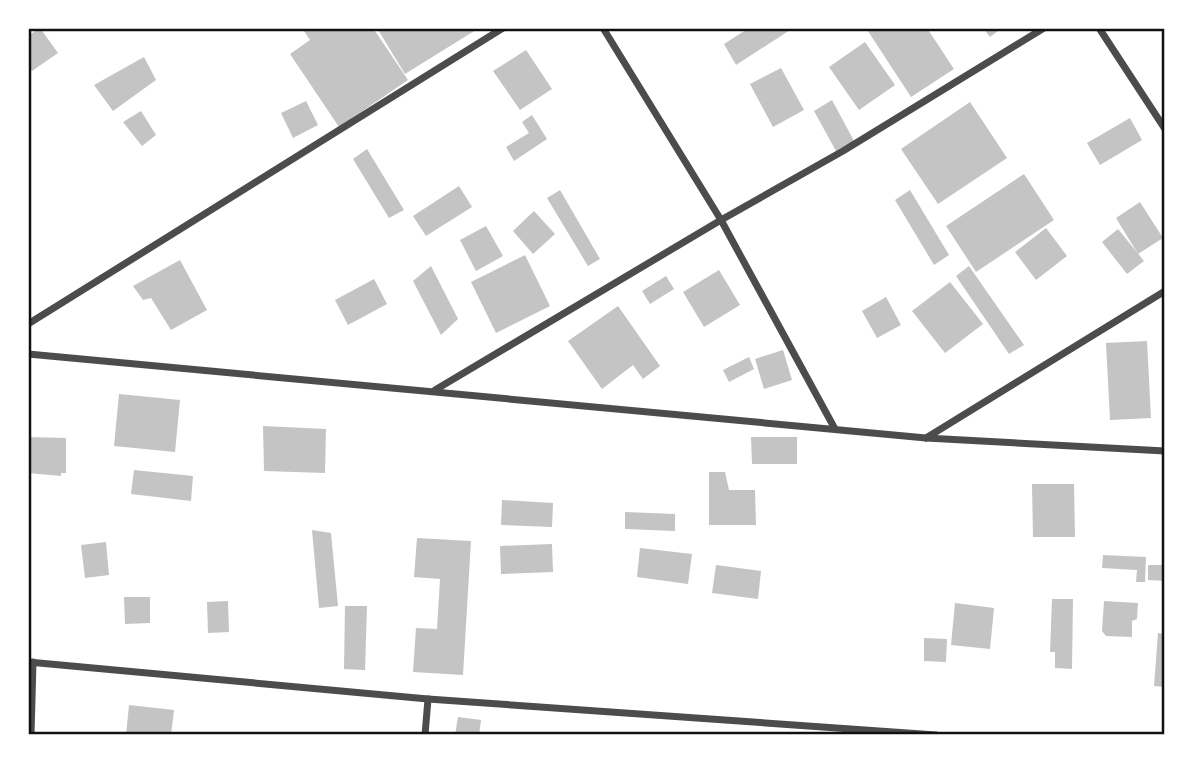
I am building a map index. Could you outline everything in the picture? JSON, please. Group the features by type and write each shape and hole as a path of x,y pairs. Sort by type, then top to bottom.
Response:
{"street":[{"path":"28,324 503,28"},
{"path":"603,28 721,220 835,429"},
{"path":"435,391 721,220 843,151 1044,28"},
{"path":"1100,28 1165,129"},
{"path":"926,438 1165,291"},
{"path":"28,354 926,438 1165,451"},
{"path":"31,735 31,662 428,699 826,731 936,735"},
{"path":"425,735 428,699"}],"building":[{"path":"40,28 58,53 32,71 28,65 28,36"},
{"path":"302,28 373,28 408,80 339,127 290,54 310,40"},
{"path":"377,28 479,28 405,74"},
{"path":"749,28 790,30 736,65 724,44"},
{"path":"866,28 927,28 954,69 911,97"},
{"path":"983,28 1002,28 990,37"},
{"path":"865,42 895,85 859,110 829,67"},
{"path":"526,50 552,89 520,110 493,71"},
{"path":"144,57 156,80 113,111 94,85"},
{"path":"781,68 804,110 773,127 750,84"},
{"path":"832,100 854,141 836,151 814,111"},
{"path":"306,101 318,125 293,138 281,113"},
{"path":"970,102 1007,158 938,204 901,149"},
{"path":"141,111 156,135 142,146 123,122"},
{"path":"532,115 547,139 514,161 506,147 529,133 522,122"},
{"path":"1130,118 1142,140 1100,165 1087,143"},
{"path":"367,149 404,210 389,218 353,159"},
{"path":"1024,174 1054,220 976,272 946,226"},
{"path":"459,186 472,207 426,236 413,216"},
{"path":"560,190 600,259 588,266 547,198"},
{"path":"910,190 949,255 934,265 895,200"},
{"path":"1140,202 1163,238 1138,254 1116,218"},
{"path":"534,211 555,234 533,254 513,231"},
{"path":"486,226 503,256 476,271 460,240"},
{"path":"1046,228 1067,256 1036,280 1015,252"},
{"path":"1118,229 1144,261 1127,274 1102,242"},
{"path":"525,255 550,306 496,333 471,282"},
{"path":"180,260 207,310 171,330 151,298 143,300 133,286"},
{"path":"431,266 458,319 441,335 413,281"},
{"path":"969,266 1024,345 1009,354 956,276"},
{"path":"719,270 740,305 704,327 683,292"},
{"path":"666,276 674,289 650,304 642,291"},
{"path":"374,279 387,304 348,325 335,300"},
{"path":"950,282 983,324 945,353 912,311"},
{"path":"886,297 901,325 877,338 862,311"},
{"path":"618,306 660,366 643,379 633,365 602,389 568,341"},
{"path":"1147,341 1151,418 1110,420 1106,343"},
{"path":"783,350 792,380 764,389 755,359"},
{"path":"749,357 754,369 729,382 723,370"},
{"path":"119,394 180,400 175,452 114,446"},
{"path":"263,426 326,429 325,473 264,471"},
{"path":"28,437 66,438 66,473 61,473 61,476 28,473"},
{"path":"751,437 797,437 797,464 752,464"},
{"path":"134,470 193,476 191,501 131,494"},
{"path":"709,472 725,472 729,490 755,490 756,525 709,525"},
{"path":"1032,484 1074,484 1075,537 1033,537"},
{"path":"502,500 553,503 552,527 501,525"},
{"path":"625,512 675,514 675,531 625,529"},
{"path":"312,530 331,533 338,606 319,608"},
{"path":"417,538 471,541 463,675 413,672 416,628 437,629 440,579 414,577"},
{"path":"106,542 109,575 85,578 81,545"},
{"path":"552,544 553,572 501,574 500,546"},
{"path":"640,548 692,554 688,584 637,577"},
{"path":"1103,555 1146,557 1145,582 1136,582 1137,570 1102,568"},
{"path":"716,565 761,571 758,599 712,593"},
{"path":"1148,565 1165,565 1165,581 1148,580"},
{"path":"124,597 150,597 150,623 125,624"},
{"path":"1052,599 1073,599 1072,669 1055,668 1055,652 1050,652"},
{"path":"228,601 229,632 208,633 207,602"},
{"path":"1104,601 1138,603 1137,619 1132,621 1132,637 1106,636 1102,631"},
{"path":"955,603 994,608 990,649 951,645"},
{"path":"345,606 367,606 365,670 344,669"},
{"path":"1158,633 1165,634 1165,687 1154,686"},
{"path":"924,638 947,639 946,662 924,661"},
{"path":"129,705 174,710 171,735 126,735"},
{"path":"458,717 481,720 479,735 455,735"}]}
